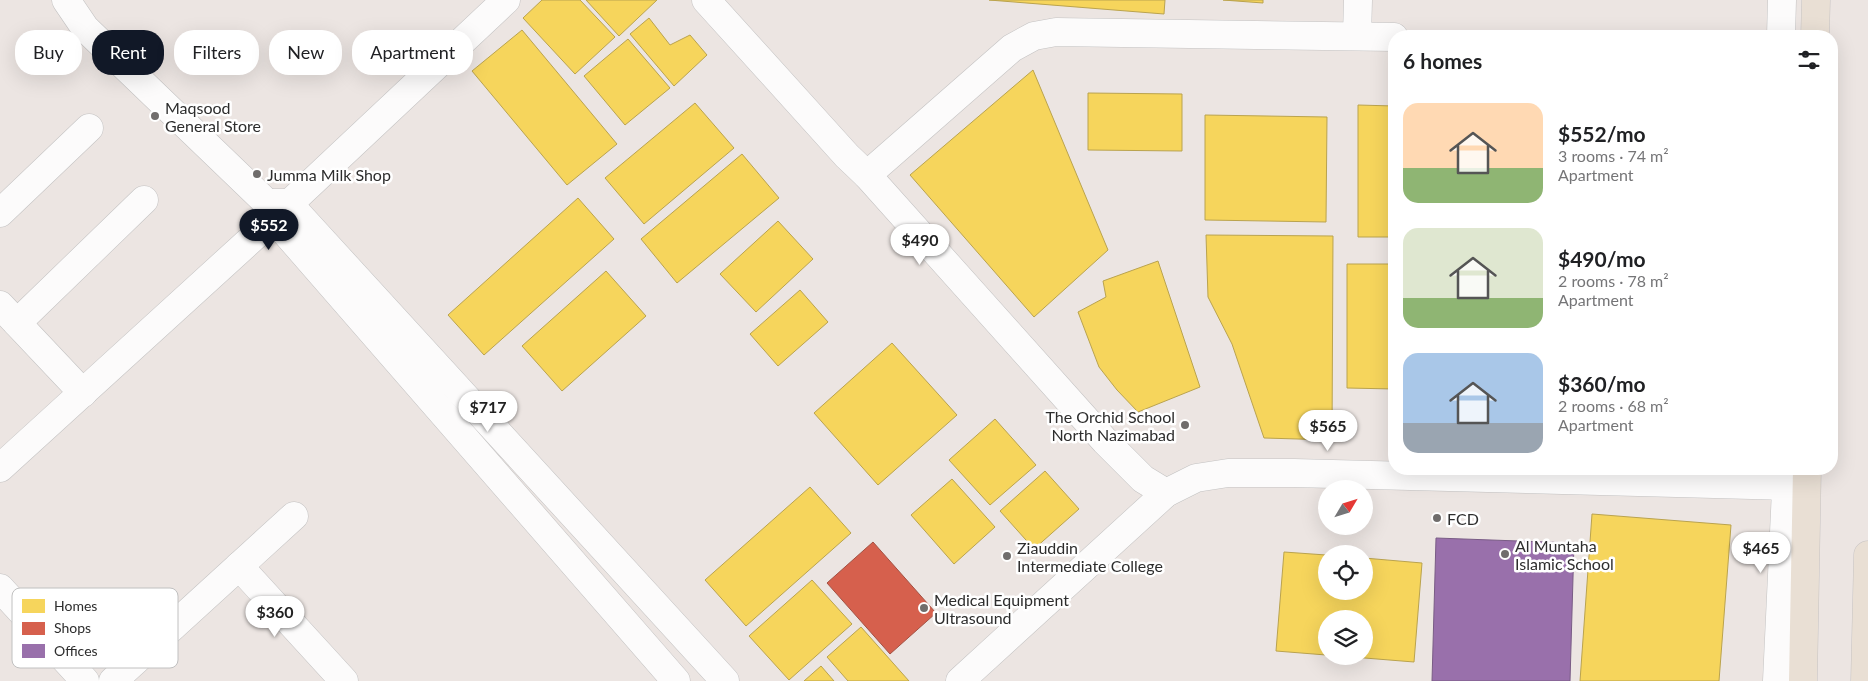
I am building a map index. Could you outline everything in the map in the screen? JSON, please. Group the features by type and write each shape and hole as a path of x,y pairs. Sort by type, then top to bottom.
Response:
{"main road":[{"path":"1815,30 1816,0"},
{"path":"1794,475 1803,681"},
{"path":"1865,681 1868,555"}],"street":[{"path":"66,0 85,28 276,208 725,681"},
{"path":"0,468 83,393 276,208 506,0"},
{"path":"706,0 867,174 1105,441 1144,479 1166,493"},
{"path":"1358,0 1358,36"},
{"path":"1781,30 1782,0"},
{"path":"867,174 1012,48 1034,36 1056,32 1388,37"},
{"path":"0,212 89,128"},
{"path":"83,393 8,314 144,200"},
{"path":"276,208 676,681"},
{"path":"960,681 1166,493 1196,478 1228,473 1388,473"},
{"path":"1777,681 1794,475"},
{"path":"178,622 294,516"},
{"path":"239,566 344,681"},
{"path":"0,588 12,601"},
{"path":"73,668 85,681"},
{"path":"113,681 127,668"}],"building: Homes":[{"path":"542,0 580,0 615,37 575,74 523,18"},
{"path":"586,0 657,0 619,36"},
{"path":"989,0 1165,0 1164,14"},
{"path":"1223,0 1263,0 1263,3"},
{"path":"649,18 670,45 690,35 707,55 674,86 630,34"},
{"path":"522,30 617,144 567,185 473,70"},
{"path":"628,39 670,88 625,125 584,76"},
{"path":"1033,70 1108,250 1034,317 910,175"},
{"path":"1088,93 1182,94 1182,151 1088,150"},
{"path":"695,103 734,148 644,224 605,178"},
{"path":"1358,105 1388,106 1388,237 1358,237"},
{"path":"1205,115 1327,117 1326,222 1205,220"},
{"path":"742,154 779,198 677,283 641,239"},
{"path":"578,198 614,239 484,355 448,315"},
{"path":"778,221 813,259 756,312 720,274"},
{"path":"1206,235 1333,236 1332,440 1264,438 1232,344 1208,297"},
{"path":"1158,261 1200,387 1138,412 1099,367 1078,312 1106,297 1103,281"},
{"path":"1347,264 1388,264 1388,389 1347,388"},
{"path":"606,271 646,316 562,391 522,346"},
{"path":"800,290 828,322 778,366 750,334"},
{"path":"892,343 957,415 878,485 814,413"},
{"path":"995,419 1036,465 990,505 949,460"},
{"path":"1045,471 1079,509 1034,549 1000,511"},
{"path":"952,479 995,527 954,564 911,515"},
{"path":"810,487 851,533 746,626 705,580"},
{"path":"1592,514 1731,525 1719,681 1580,681"},
{"path":"1284,552 1318,554 1318,600 1373,600 1373,559 1422,563 1414,662 1373,659 1373,610 1318,610 1318,654 1276,651"},
{"path":"812,580 852,624 789,680 749,636"},
{"path":"861,627 909,681 848,681 827,657"},
{"path":"821,666 834,681 804,681"}],"building: Shops":[{"path":"873,542 936,613 890,654 827,583"}],"building: Offices":[{"path":"1436,538 1574,543 1570,681 1432,681"}],"place":[{"name":"Maqsood General Store","path":"155,116"},
{"name":"Jumma Milk Shop","path":"257,174"},
{"name":"The Orchid School North Nazimabad","path":"1185,425"},
{"name":"FCD","path":"1437,518"},
{"name":"Al Muntaha Islamic School","path":"1505,554"},
{"name":"Ziauddin Intermediate College","path":"1007,556"},
{"name":"Medical Equipment Ultrasound","path":"924,608"}]}
